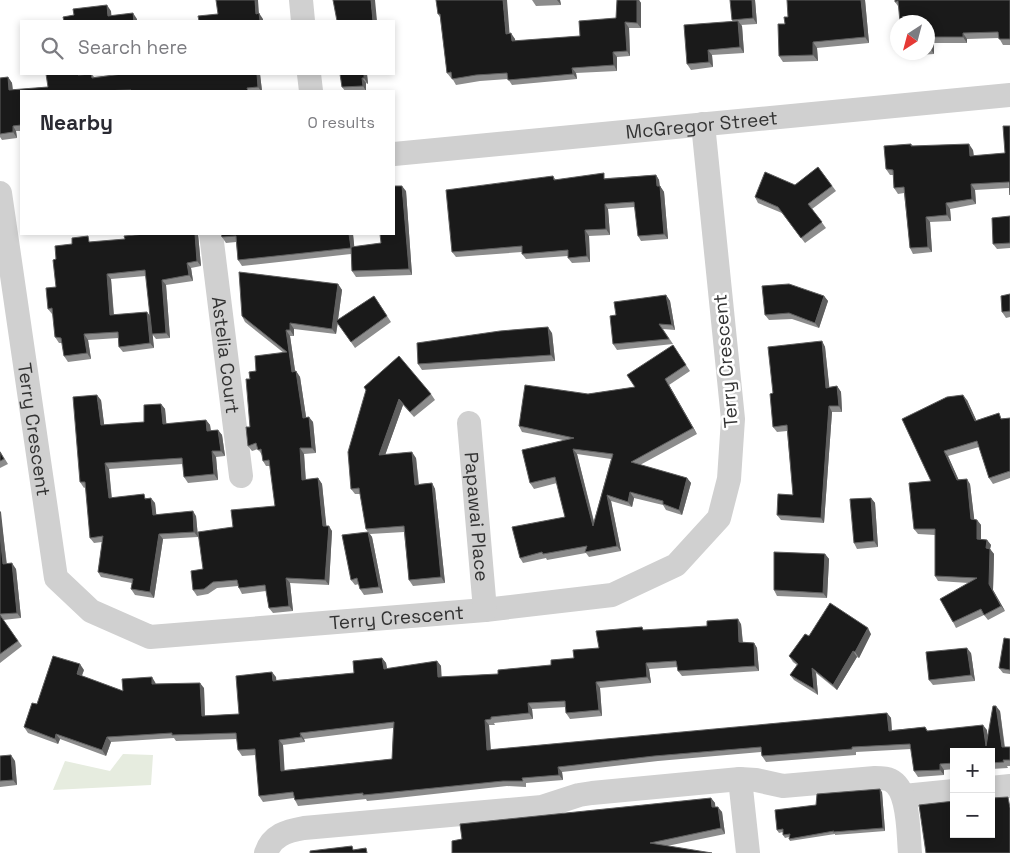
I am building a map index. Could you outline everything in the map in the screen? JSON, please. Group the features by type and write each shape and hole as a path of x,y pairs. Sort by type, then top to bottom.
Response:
{"street":[{"path":"301,0 303,20"},
{"path":"309,75 311,90"},
{"name":"McGregor Street","path":"395,154 1010,95"},
{"name":"Terry Crescent","path":"0,192 56,578 91,611 150,637 485,610 612,595 676,565 719,518 729,479 733,419 703,124"},
{"path":"0,192 20,189"},
{"name":"Astelia Court","path":"211,235 241,476"},
{"name":"Papawai Place","path":"469,423 485,610"},
{"path":"266,853 270,844 276,838 292,830 542,806 592,793 740,779 756,780 783,786 875,778 884,778 895,783 904,796 910,853"},
{"path":"740,779 748,853"},
{"path":"995,788 1010,786"},
{"path":"904,796 950,791"}],"shaded area":[{"path":"123,754 153,755 151,785 53,790 65,761 110,771"}],"building":[{"path":"216,0 255,0 256,14 259,13 260,20 199,20 198,16 218,14"},
{"path":"333,0 371,0 373,20 337,20"},
{"path":"436,0 503,0 506,34 511,33 512,41 580,36 579,21 616,18 617,0 637,0 637,23 625,22 627,51 613,52 614,65 572,68 573,74 508,80 507,73 452,79 451,72 447,73 440,14 438,14"},
{"path":"730,0 752,0 753,18 732,20"},
{"path":"787,0 861,0 865,37 813,42 813,55 779,56 778,24 785,24 784,17 788,17"},
{"path":"895,0 1010,0 1010,39 999,39 998,32 963,33 963,37 935,37 935,15 899,15 898,1 895,2"},
{"path":"107,5 108,16 133,13 134,20 64,20 63,17 74,15 73,9"},
{"path":"738,21 740,47 708,50 709,62 687,64 684,25"},
{"path":"46,75 91,75 92,78 114,75 257,75 258,87 247,88 248,90 20,90 20,125 13,126 13,132 0,134 0,78 8,77 9,90 48,87"},
{"path":"340,75 364,75 364,78 362,78 363,86 342,87"},
{"path":"1003,126 1010,126 1010,195 1009,182 971,184 972,199 946,203 947,215 926,217 928,247 910,248 904,187 894,188 893,170 886,169 884,146 969,144 970,156 1005,153"},
{"path":"818,167 832,186 808,204 822,222 801,238 778,207 755,197 765,172 795,185"},
{"path":"604,173 604,179 656,175 657,186 660,186 664,234 638,236 634,202 605,204 606,229 585,230 587,256 568,258 568,250 522,254 522,246 452,252 446,190 553,176 554,180"},
{"path":"395,186 402,186 409,269 352,271 351,247 381,243 380,235 395,235"},
{"path":"1010,216 1010,243 993,244 992,218"},
{"path":"195,235 197,261 187,263 189,275 162,280 166,333 152,334 145,270 107,274 110,315 147,312 150,343 119,347 118,332 84,334 87,353 64,356 61,338 55,337 52,308 48,309 46,288 56,287 53,260 56,259 55,246 72,244 72,238 88,236 89,242 125,239 124,236"},
{"path":"221,235 349,235 351,248 238,260 236,236 222,237"},
{"path":"239,272 338,284 332,329 290,323 290,330 286,330 292,372 296,371 303,418 309,417 312,448 300,448 302,480 318,478 323,526 329,526 325,580 286,578 289,606 269,608 265,585 239,588 237,580 213,582 204,589 193,590 191,571 203,569 198,532 233,527 231,510 275,506 269,460 263,461 261,449 258,450 256,443 248,446 246,427 250,427 246,379 250,379 249,372 256,371 255,356 287,352 242,316"},
{"path":"789,284 824,296 815,323 789,313 765,315 762,286"},
{"path":"1010,294 1010,311 1002,312 1001,296"},
{"path":"666,295 672,325 659,324 669,339 613,344 610,316 616,315 614,302"},
{"path":"374,296 387,316 351,342 336,321"},
{"path":"548,327 551,355 418,364 417,343 500,331"},
{"path":"822,341 826,388 837,386 839,406 829,406 821,518 777,515 778,494 793,495 787,425 773,427 770,394 773,393 768,347"},
{"path":"673,345 686,365 665,379 693,428 631,462 687,478 679,510 663,504 663,501 630,492 628,502 607,495 617,546 585,552 587,546 543,554 542,552 520,558 512,527 565,517 555,477 530,483 522,450 574,438 519,426 525,385 588,394 635,387 627,375","holes":["573,449 613,454 593,526"]},
{"path":"399,356 431,394 410,412 399,399 379,455 412,452 415,485 432,483 441,577 409,580 404,526 366,529 359,488 351,489 348,452 366,390 364,387"},
{"path":"97,395 101,425 144,422 144,405 161,404 163,424 206,420 207,431 218,430 221,451 212,451 214,474 184,477 182,458 105,463 109,498 144,494 145,499 151,498 153,515 193,511 194,532 159,534 150,592 131,589 133,579 98,572 103,536 90,538 85,482 80,482 73,397"},
{"path":"963,395 975,421 999,413 1001,419 1010,418 1010,471 989,478 977,441 944,451 957,480 967,479 971,519 977,520 977,539 987,540 986,548 990,549 989,584 1001,606 984,615 981,609 953,622 940,599 977,578 935,576 935,529 914,529 909,483 931,481 902,419 947,397"},
{"path":"0,452 4,459 0,461"},
{"path":"871,498 874,541 854,543 850,499"},
{"path":"368,532 379,587 360,589 357,578 351,580 342,535"},
{"path":"0,534 3,564 12,563 17,613 0,614"},
{"path":"774,552 825,554 823,593 774,590"},
{"path":"830,603 868,628 833,685 812,668 814,689 790,675 798,664 789,656 805,634 809,636"},
{"path":"0,615 18,641 0,654"},
{"path":"738,619 739,642 754,643 755,666 678,671 676,661 646,663 647,677 596,682 599,710 566,713 565,701 528,703 529,713 491,717 491,719 485,720 487,750 887,713 889,731 925,727 927,731 983,725 986,746 993,706 996,706 1002,747 1010,747 1010,760 995,763 995,748 950,748 950,763 940,764 940,770 914,771 910,744 852,747 852,749 762,756 761,747 654,756 558,767 559,775 522,778 523,781 503,781 295,800 293,792 259,796 255,749 238,750 236,733 172,735 172,733 107,737 102,750 56,734 55,739 24,727 32,703 37,704 53,656 80,664 77,674 123,691 122,679 152,677 152,684 200,683 202,716 239,714 236,676 272,672 273,681 354,673 353,661 382,658 384,669 437,661 438,677 498,674 498,670 551,665 551,660 574,658 573,650 599,648 596,631 642,627 643,630 707,626 707,621","holes":["394,722 392,759 281,771 279,740 301,737 300,733"]},
{"path":"1004,638 1010,639 1010,670 999,668"},
{"path":"967,648 971,675 929,680 926,652"},
{"path":"11,755 13,780 0,781 0,756"},
{"path":"880,789 883,828 834,831 789,839 790,834 783,835 783,829 777,830 775,810 816,805 817,794"},
{"path":"1008,797 1010,808 1010,853 926,853 919,805 950,801 950,838 995,838 995,798"},
{"path":"711,798 712,807 718,807 721,828 650,843 712,853 452,853 452,841 462,839 460,824"},
{"path":"352,846 353,850 366,848 367,853 310,853 310,851"}]}
